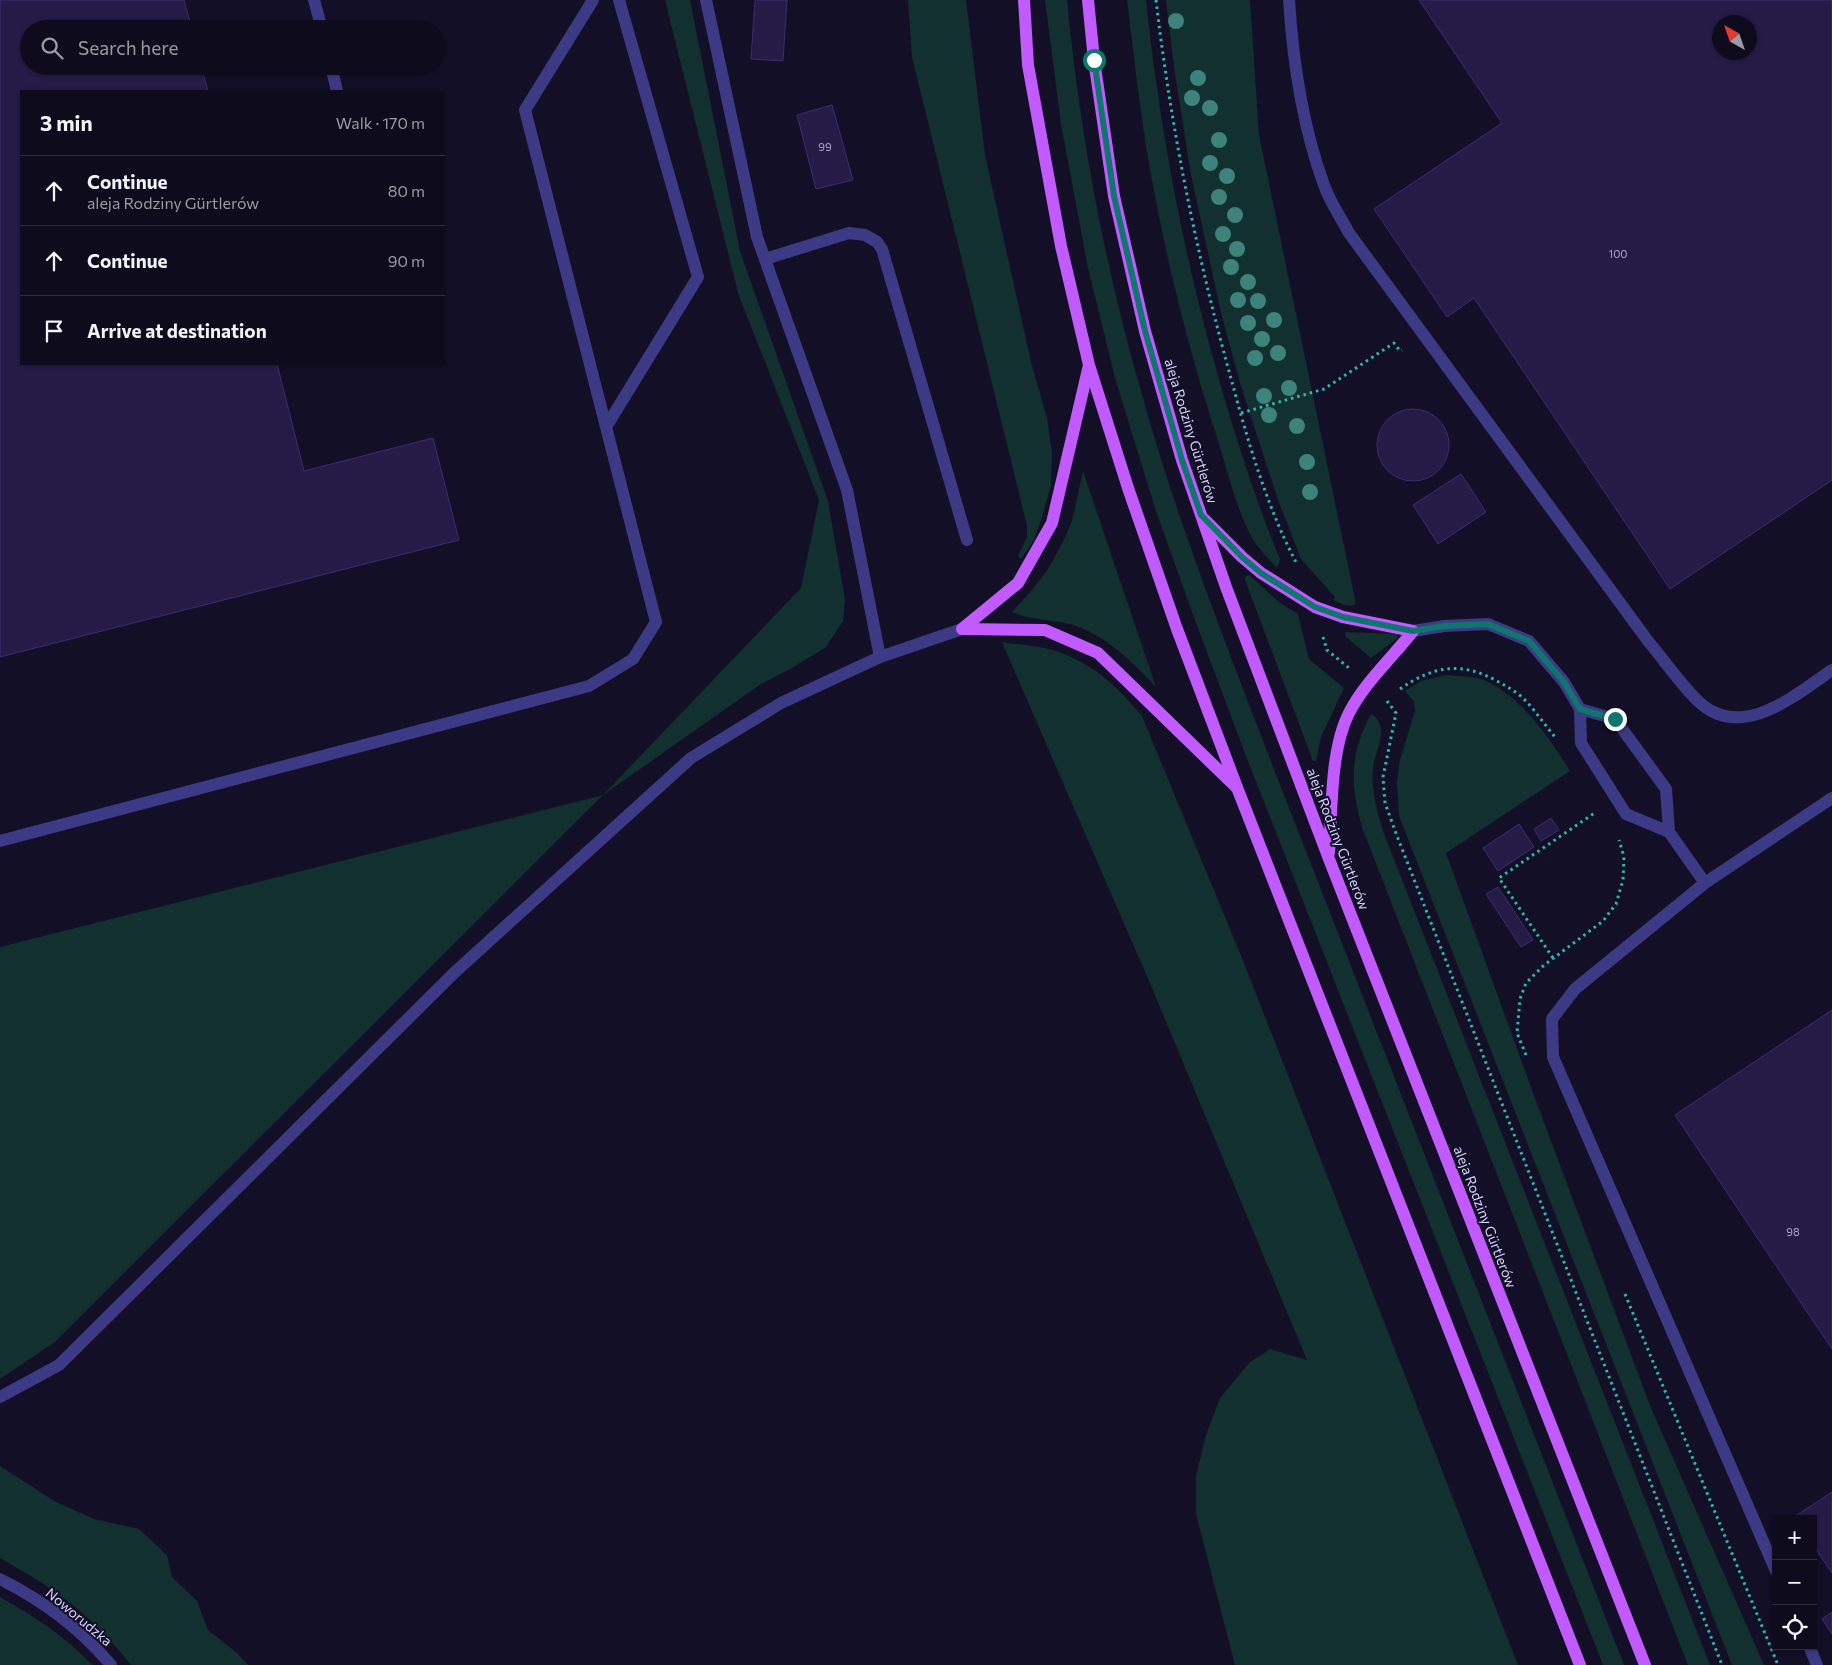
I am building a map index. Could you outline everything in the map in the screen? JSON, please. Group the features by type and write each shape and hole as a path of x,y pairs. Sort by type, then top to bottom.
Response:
{"main road":[{"path":"1024,0 1028,65 1061,246 1089,365 1128,488 1177,629 1238,790 1580,1665"},
{"name":"aleja Rodziny Gürtlerów","path":"1088,0 1094,60 1114,196 1145,331 1182,460 1226,587 1329,859 1645,1665"},
{"path":"962,629 1018,583 1052,523 1089,365"},
{"path":"1201,515 1242,557 1261,573 1315,607 1343,617 1413,631 1370,682 1349,714 1340,741 1336,765 1329,859"},
{"path":"962,629 1045,630 1098,653 1238,790"}],"lane":[{"path":"314,0 320,20"},
{"path":"0,841 589,686 633,659 656,622 525,110 593,0"},
{"path":"606,427 698,277 620,0"},
{"path":"706,0 757,237 847,490 880,657"},
{"path":"1289,0 1293,53 1304,122 1325,187 1349,234 1648,641 1698,701 1720,715 1746,718 1776,708 1832,670"},
{"path":"334,75 338,90"},
{"path":"764,259 849,233 865,235 877,242 882,249 967,540"},
{"path":"1413,631 1444,626 1488,624 1529,641 1564,682 1580,709 1581,743 1626,814 1669,832"},
{"path":"0,1397 59,1365 454,973 691,758 781,703 880,657 962,629"},
{"path":"1580,709 1615,719 1666,789 1669,832 1705,883"},
{"path":"1772,1561 1553,1057 1552,1019 1575,989 1705,883 1832,798"},
{"name":"Noworudzka","path":"0,1579 53,1610 96,1648 111,1665"},
{"path":"1811,1650 1817,1665"}],"path":[{"path":"1156,0 1160,40 1188,208 1207,290 1241,413 1284,539 1298,565"},
{"path":"1241,413 1324,389 1390,345"},
{"path":"1315,607 1327,650 1347,667 1370,682 1396,713 1383,777 1385,803 1722,1665"},
{"path":"1553,958 1499,878 1602,808"}],"green space":[{"path":"665,0 690,0 740,251 828,501 845,600 843,621 826,647 761,684 603,795 801,588 819,500 738,293"},
{"path":"908,0 966,0 985,155 1031,362 1047,418 1052,453 1051,485 1042,517 1034,540 1021,559 1018,556 1027,537 1027,526 912,57"},
{"path":"1045,0 1067,0 1079,101 1106,251 1129,349 1172,494 1223,636 1277,777 1624,1665 1603,1665 1246,756 1156,511 1115,378 1088,268 1061,124"},
{"path":"1127,0 1146,0 1166,148 1196,294 1235,433 1280,559 1276,567 1254,541 1239,508 1187,336 1163,236 1150,169"},
{"path":"1166,0 1250,0 1259,135 1356,604 1353,605 1344,605 1333,600 1335,597 1301,559 1278,500 1240,383 1221,313 1190,170"},
{"path":"1083,471 1156,687 1128,659 1097,636 1073,625 1025,617 1012,612 1048,569 1063,542 1072,521"},
{"path":"1249,575 1280,603 1298,614 1309,659 1344,688 1321,737 1316,761 1313,761 1245,580 1245,577"},
{"path":"1345,632 1396,634 1398,638 1371,658 1346,637"},
{"path":"1002,642 1049,649 1082,662 1114,686 1142,716 1244,963 1518,1665 1235,1665 1196,1514 1196,1475 1206,1435 1220,1398 1250,1362 1270,1349 1307,1360 1152,988"},
{"path":"1446,675 1484,680 1498,687 1511,697 1544,732 1570,771 1446,853 1536,1101 1651,1408 1764,1665 1732,1665 1399,816 1397,784 1399,764 1415,710 1414,702 1405,691 1421,681"},
{"path":"1371,714 1378,720 1381,730 1374,764 1373,785 1383,831 1710,1665 1688,1665 1363,830 1356,799 1354,771 1359,743"},
{"path":"603,795 55,1342 0,1379 0,947"},
{"path":"0,1466 56,1502 94,1519 139,1529 167,1555 172,1577 197,1601 208,1630 236,1652 248,1665 131,1665 106,1636 79,1610 45,1585 0,1558"},
{"path":"0,1597 49,1627 92,1665 0,1665"}],"building":[{"path":"0,0 184,0 190,20 20,20 20,75 204,75 208,90 20,90 20,365 277,365 304,471 433,438 459,540 0,657"},
{"path":"755,0 787,0 783,61 751,59"},
{"path":"1419,0 1832,0 1832,480 1670,589 1474,298 1447,317 1374,209 1502,123"},
{"path":"832,105 853,180 816,189 797,115"},
{"path":"1413,409 1433,415 1443,425 1449,445 1443,465 1433,475 1413,481 1393,475 1383,465 1377,445 1383,425 1393,415"},
{"path":"1461,474 1486,512 1438,544 1413,505"},
{"path":"1551,818 1559,830 1541,841 1534,829"},
{"path":"1519,824 1534,847 1498,871 1483,848"},
{"path":"1498,887 1533,940 1521,947 1486,894"},
{"path":"1832,1010 1832,1349 1675,1115"},
{"path":"1832,1492 1832,1573 1817,1551 1817,1515 1797,1515"},
{"path":"1832,1612 1832,1634 1822,1619"}],"route":[{"path":"1094,60 1114,196 1145,331 1182,460 1201,515 1242,557 1261,573 1315,607 1343,617 1376,622 1413,631 1444,626 1488,624 1529,641 1564,682 1580,709 1615,719"}]}
